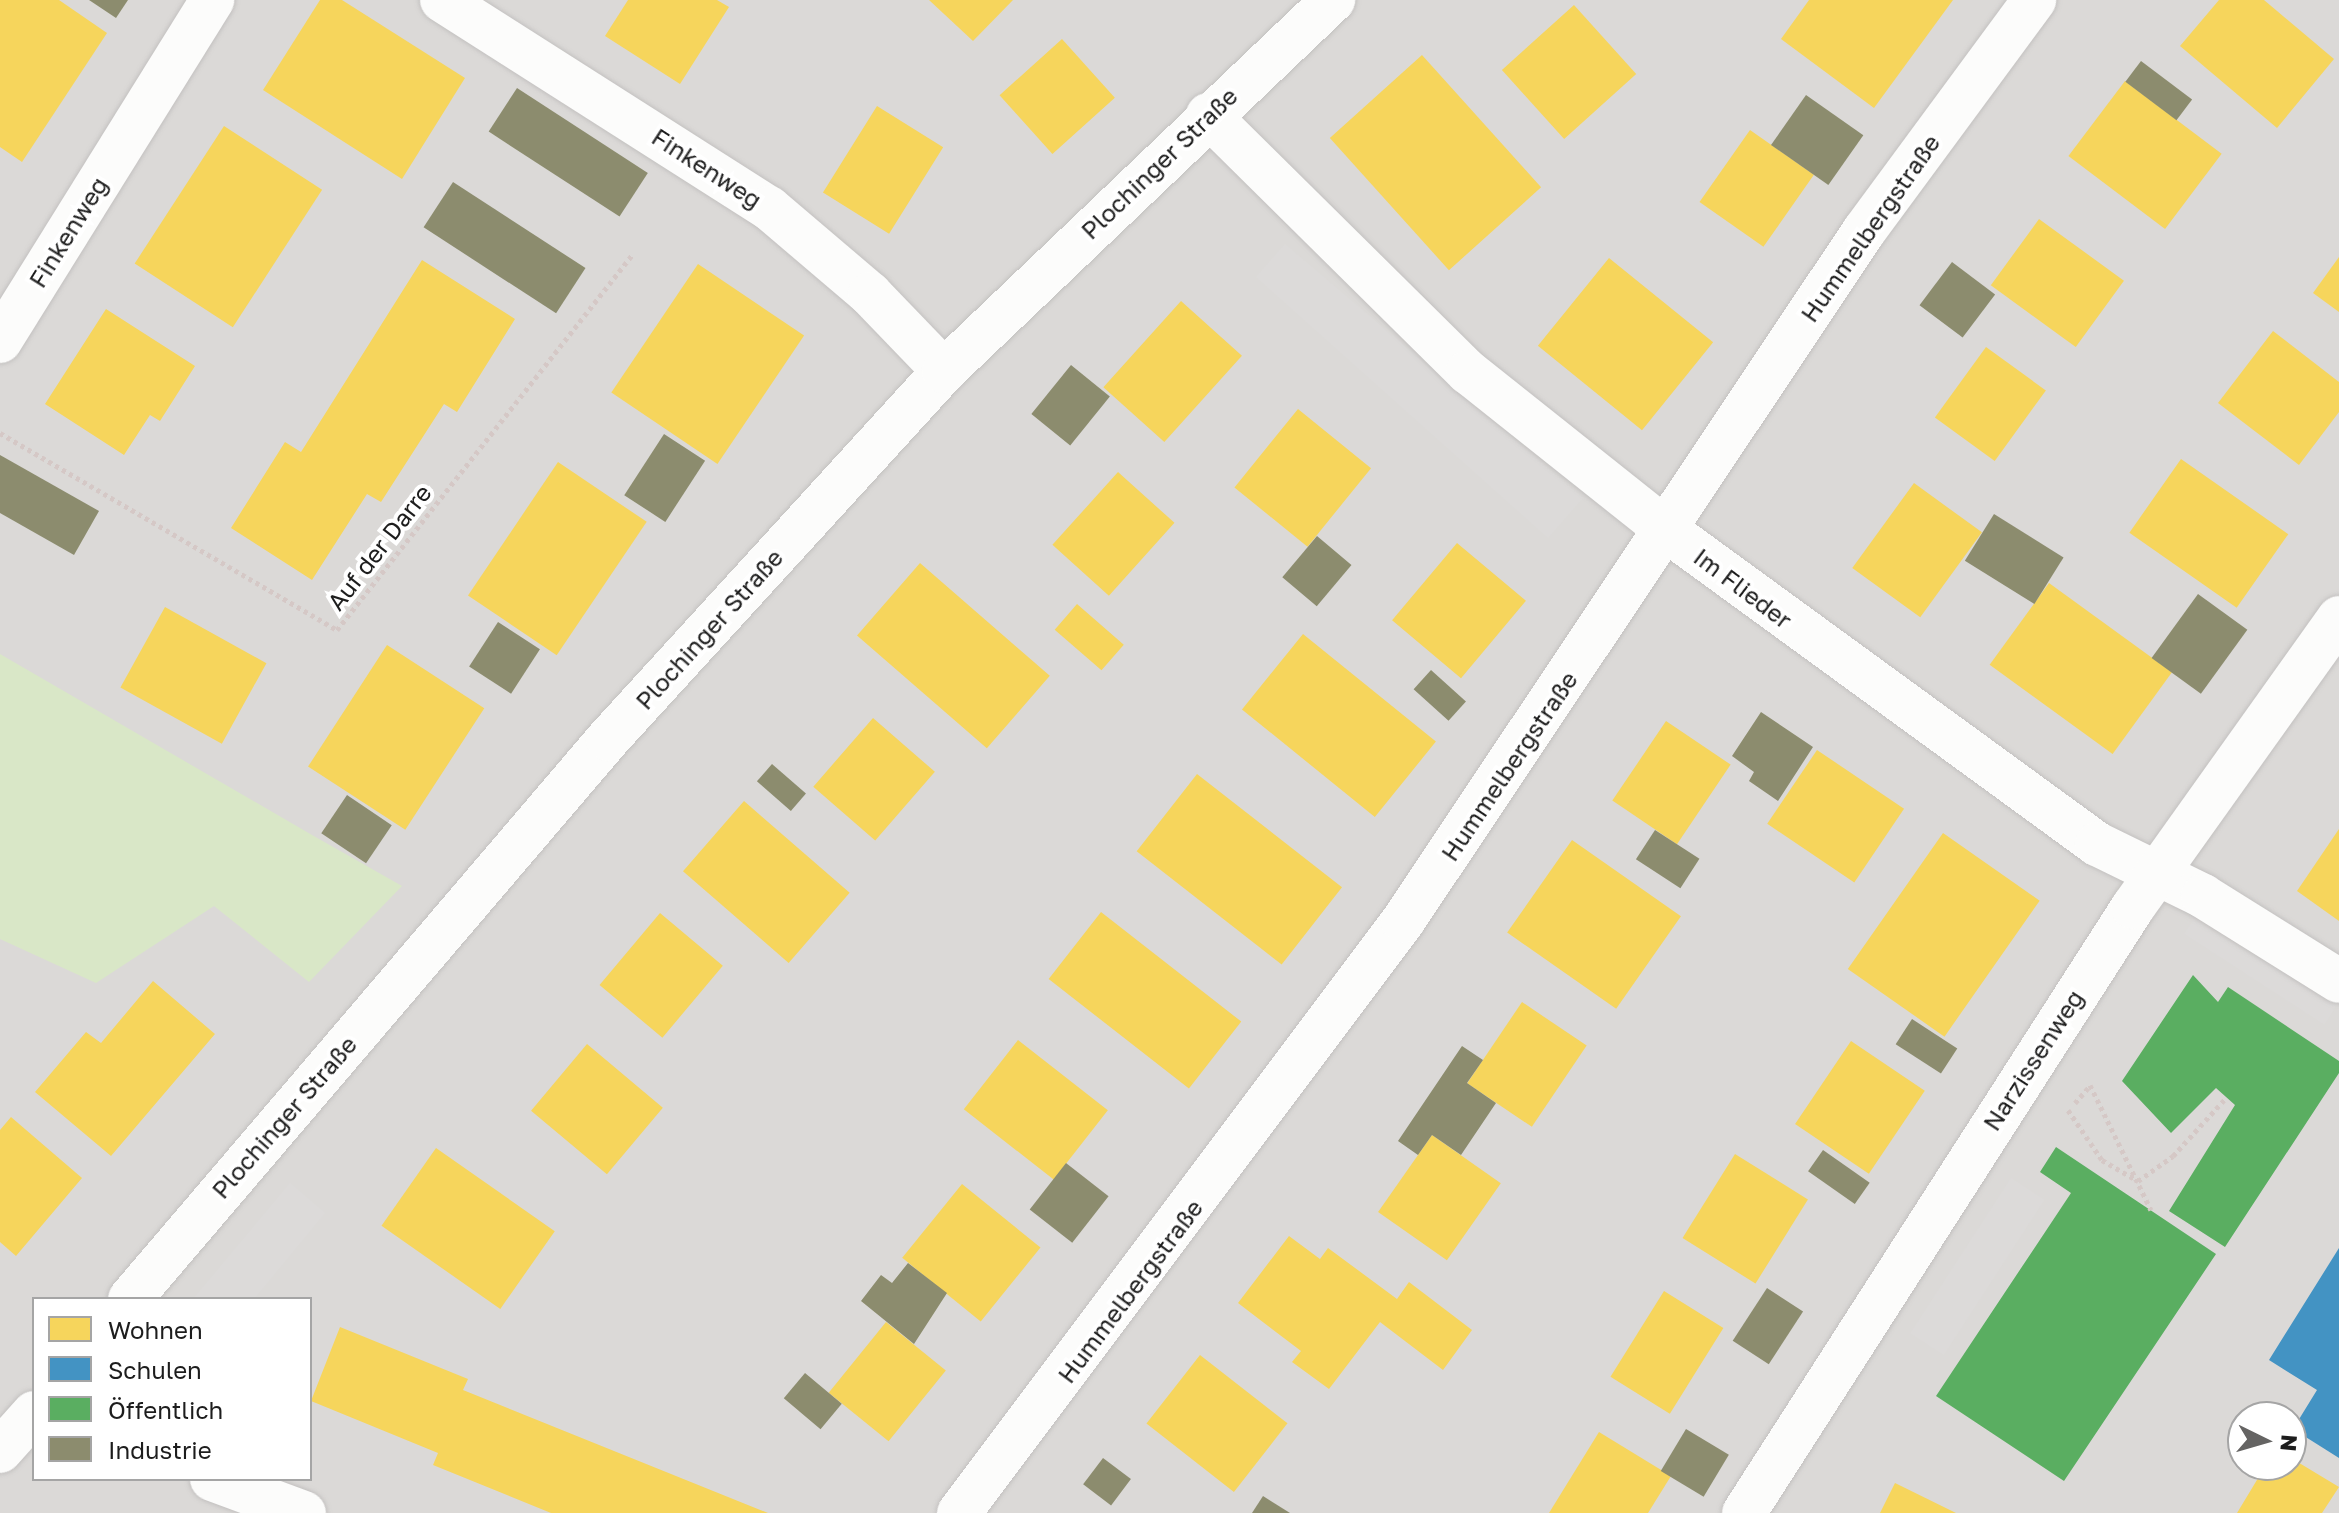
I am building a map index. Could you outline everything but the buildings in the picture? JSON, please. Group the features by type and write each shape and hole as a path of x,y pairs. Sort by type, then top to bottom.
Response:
{"street":[{"name":"Finkenweg","path":"0,341 212,0"},
{"name":"Finkenweg","path":"442,0 769,208 870,294 944,371"},
{"name":"Plochinger Straße","path":"132,1297 608,739 944,371 1208,115 1333,0"},
{"name":"Hummelbergstraße","path":"959,1513 1403,921 1669,532 1864,231 2034,0"},
{"name":"Im Flieder","path":"1208,115 1468,372 1669,532 2013,788 2339,981"},
{"name":"Narzissenweg","path":"1744,1513 2157,875 2339,618"},
{"path":"0,1451 25,1413"},
{"path":"217,1481 304,1513"}],"path":[{"name":"Auf der Darre","path":"0,433 337,630 632,255"},
{"path":"2090,1086 2151,1210"},
{"path":"2138,1181 2173,1156 2226,1098"},
{"path":"2067,1111 2102,1160 2138,1181"}],"shaded area":[{"path":"0,0 2339,0 2339,1513 0,1513"},
{"path":"1285,244 1583,498 1548,538 1256,277"},
{"path":"2199,911 2339,1002 2324,1025 2184,934"},
{"path":"2011,1178 2045,1200 1944,1355 1910,1333"},
{"path":"290,1183 325,1213 256,1297 195,1297"}],"green space":[{"path":"0,654 402,886 309,982 214,906 96,983 0,939"}]}
